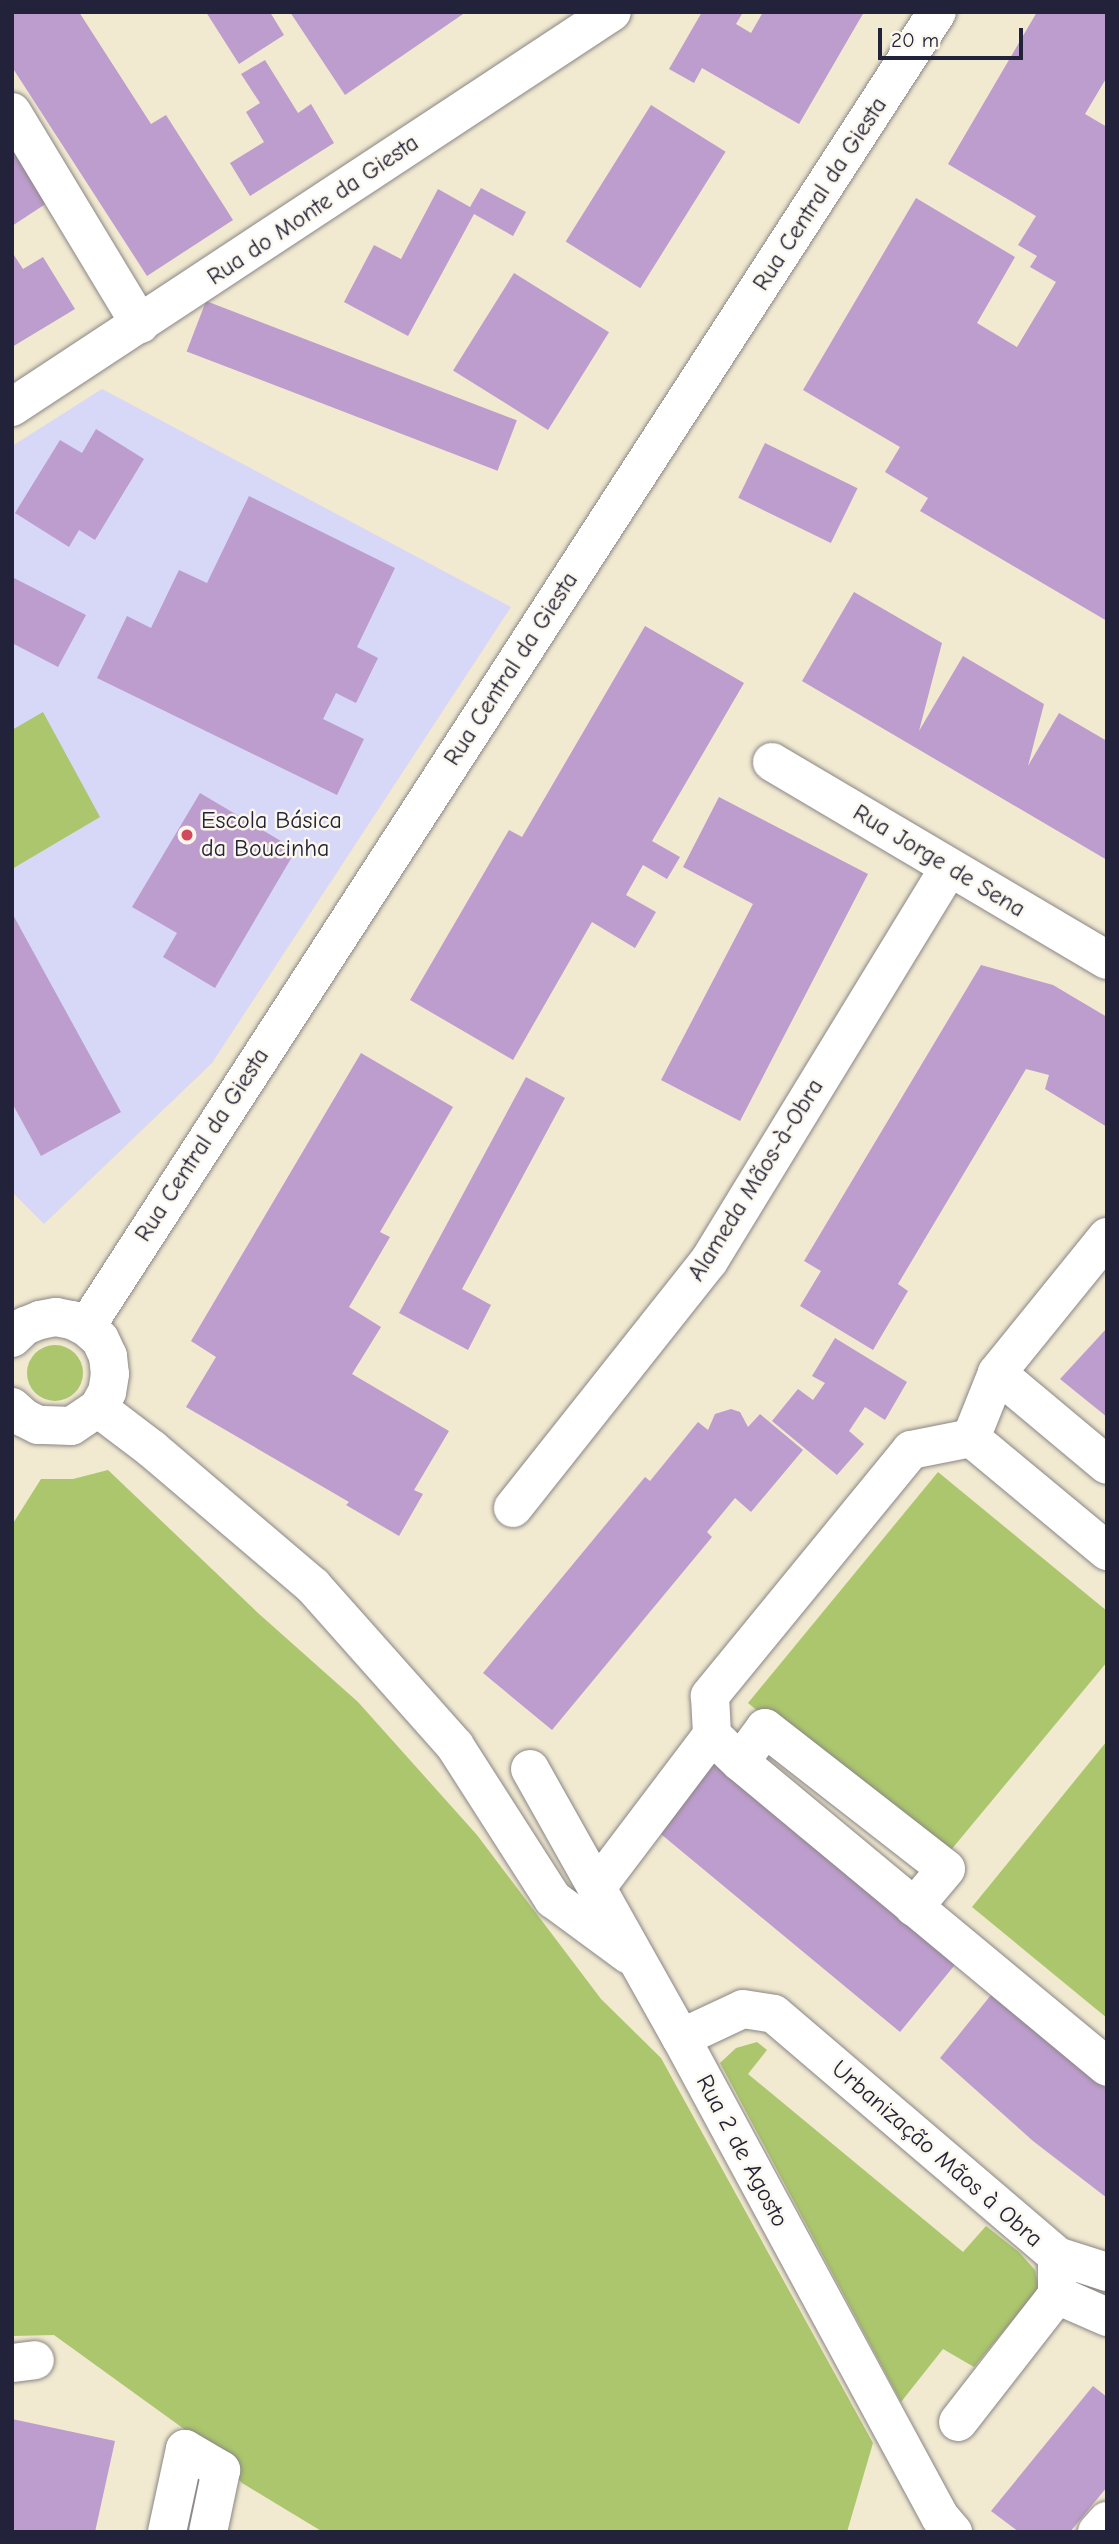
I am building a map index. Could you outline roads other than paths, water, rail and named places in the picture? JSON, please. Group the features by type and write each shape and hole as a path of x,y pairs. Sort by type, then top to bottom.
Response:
{"street":[{"name":"Rua do Monte da Giesta","path":"12,407 612,12"},
{"name":"Rua Central da Giesta","path":"86,1327 937,12"},
{"path":"12,112 140,324"},
{"name":"Rua Jorge de Sena","path":"772,762 1107,960"},
{"name":"Alameda Mãos-à-Obra","path":"513,1508 709,1261 949,868"},
{"path":"971,1438 997,1373 1107,1237"},
{"path":"16,1420 55,1428 78,1422 98,1408 107,1392 110,1374 108,1356 100,1339 86,1327 56,1317 17,1324"},
{"path":"997,1373 1107,1465"},
{"path":"98,1408 152,1449 313,1586 455,1746 553,1899 639,1963"},
{"path":"971,1438 1107,1551"},
{"path":"597,1887 712,1735 710,1696 911,1450 971,1438"},
{"path":"712,1735 740,1762 1107,2067"},
{"name":"Rua 2 de Agosto","path":"530,1769 681,2038 940,2517 953,2532"},
{"name":"Urbanização Mãos à Obra","path":"681,2038 743,2009 774,2014 1056,2256 1057,2295"},
{"path":"1056,2256 1107,2272"},
{"path":"958,2422 1057,2295 1107,2317"},
{"path":"167,2532 185,2449 221,2470 208,2532"},
{"path":"1097,2532 1107,2521"}],"place":[{"name":"Escola Básica da Boucinha","path":"187,835"}]}
